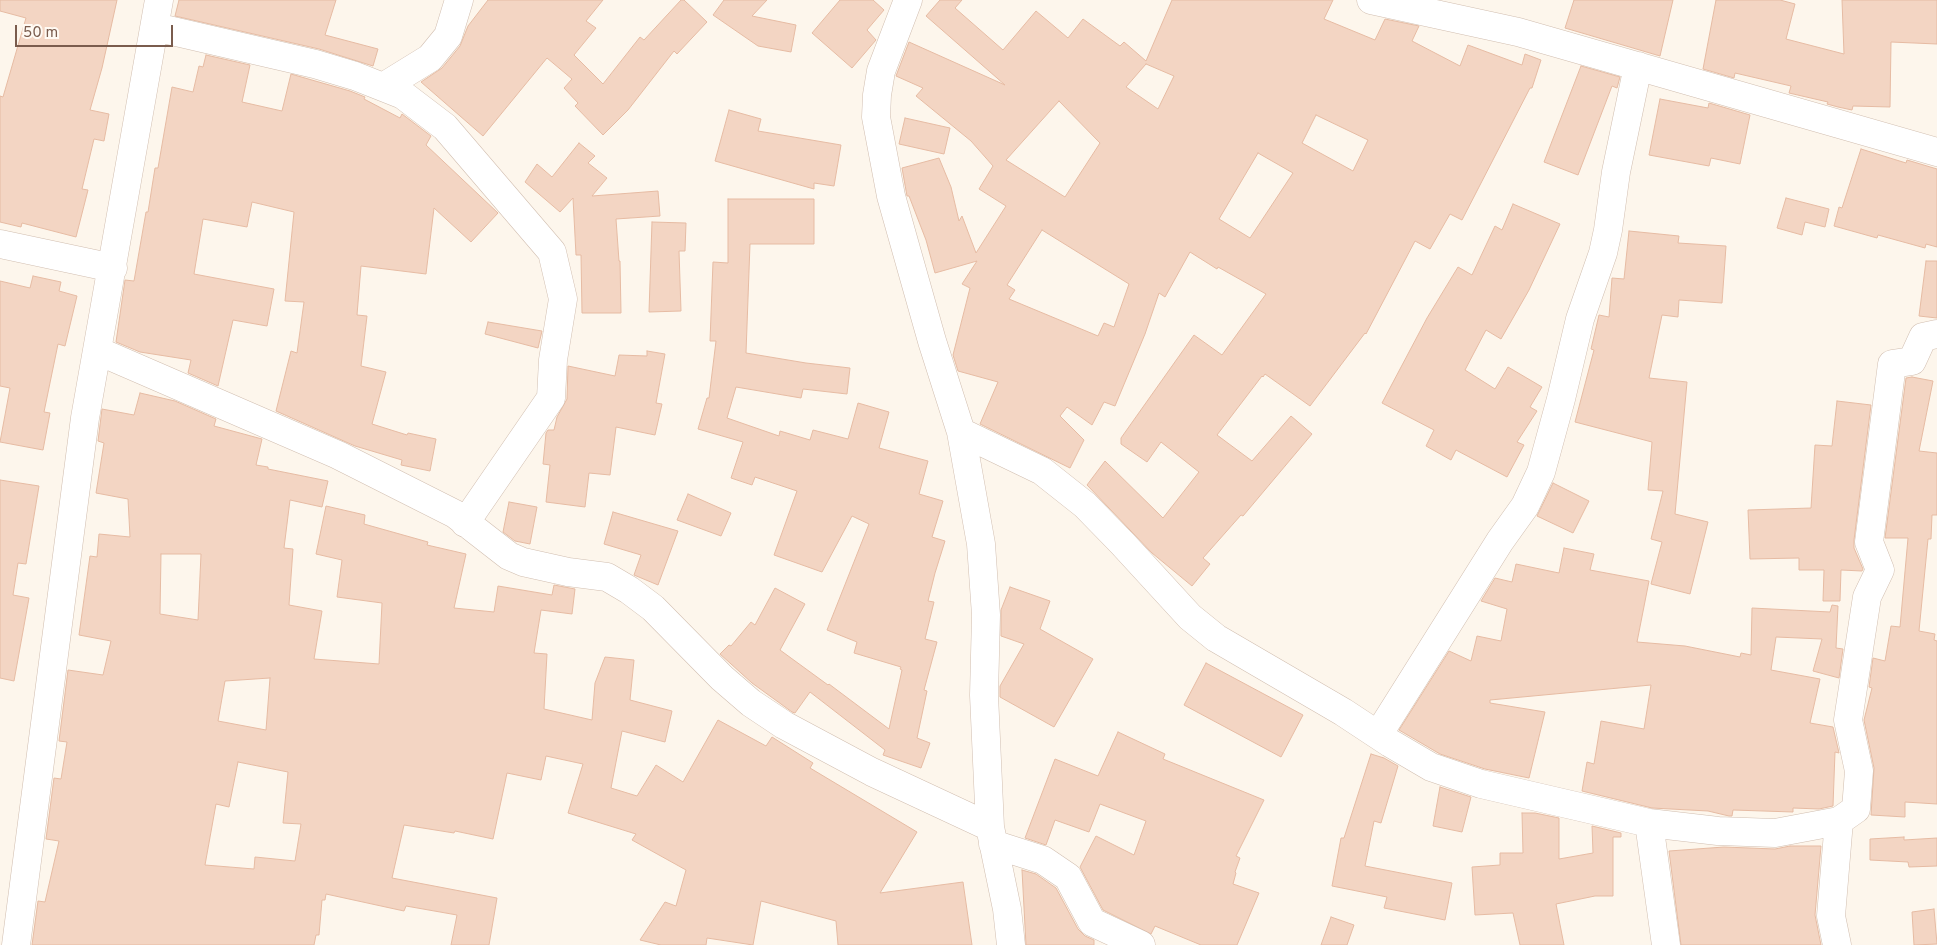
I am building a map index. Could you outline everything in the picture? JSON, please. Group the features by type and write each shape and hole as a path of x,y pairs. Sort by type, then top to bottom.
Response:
{"street":[{"path":"16,945 85,418 98,351 104,266 145,0"},
{"path":"0,923 57,496 80,343 104,266 155,27 159,0"},
{"path":"383,87 430,58 448,36 459,0"},
{"path":"908,0 881,72 876,117 891,196 932,341 961,432 981,544 986,615 984,696 991,835 1007,909 1011,945"},
{"path":"1370,0 1518,32 1937,152"},
{"path":"155,27 315,64 403,95 445,127 552,252 563,299 553,360 552,398 465,523"},
{"path":"1378,735 1500,541 1526,506 1541,472 1580,319 1603,253 1616,172 1638,66"},
{"path":"0,244 104,266"},
{"path":"961,432 1042,471 1085,505 1190,617 1216,638 1343,712 1432,767 1481,784 1649,823 1718,831 1775,834 1839,821 1856,809 1859,771 1848,720 1867,598 1880,570 1869,542 1892,364 1912,361 1922,337 1937,334"},
{"path":"98,351 338,455 455,514 508,556 522,562 568,572 607,577 629,590 653,608 722,678 751,703 775,720 991,835 1043,860 1068,877 1092,922 1140,945"},
{"path":"1837,945 1831,916 1839,821"},
{"path":"1649,823 1666,945"}],"building":[{"path":"0,0 117,0 102,68 90,110 109,114 104,141 94,139 82,189 88,190 76,237 22,223 21,227 0,222 0,96 3,97 26,18 0,11"},
{"path":"179,0 336,0 325,35 378,49 373,66 319,49 175,16"},
{"path":"488,0 603,0 586,21 596,28 574,55 603,84 640,37 644,40 681,0 684,0 707,22 677,54 674,51 628,110 603,135 575,106 578,103 564,88 572,79 547,58 483,136 421,82 442,68 460,46 468,26"},
{"path":"724,0 767,0 752,16 796,25 791,52 758,46 713,15"},
{"path":"840,0 873,0 884,10 867,30 876,40 852,68 812,33"},
{"path":"940,0 962,0 955,8 1003,50 1036,11 1068,38 1083,19 1120,46 1124,42 1146,61 1172,0 1333,0 1324,19 1375,40 1385,19 1419,26 1412,41 1460,66 1468,45 1522,65 1525,54 1541,60 1532,88 1530,88 1462,220 1450,214 1430,249 1415,241 1366,334 1310,406 1265,374 1217,435 1252,461 1291,416 1312,434 1243,516 1241,515 1203,558 1210,564 1192,586 1152,553 1087,485 1105,461 1163,518 1199,472 1161,442 1147,462 1121,444 1121,438 1194,335 1222,355 1266,294 1218,267 1217,269 1190,252 1165,297 1159,293 1145,334 1115,406 1104,402 1092,425 1067,407 1060,416 1084,440 1070,468 980,424 998,382 958,371 953,355 970,288 962,284 977,261 935,273 926,240 909,196 907,196 902,168 939,158 951,187 959,221 962,216 976,253 1006,206 979,189 993,166 971,141 916,96 923,88 896,76 909,42 1005,85 926,16","holes":["1146,64 1174,76 1158,109 1126,87","1059,101 1100,143 1065,197 1006,160","1316,115 1368,140 1353,171 1302,143","1258,153 1293,173 1250,238 1219,219","1042,230 1129,284 1114,327 1104,323 1098,336 1009,299 1015,290 1007,285"]},
{"path":"1574,0 1673,0 1660,56 1565,28"},
{"path":"1716,0 1780,0 1795,4 1786,39 1844,54 1842,0 1937,0 1937,44 1891,42 1890,107 1853,106 1852,110 1789,93 1791,86 1735,73 1734,78 1703,69"},
{"path":"206,55 250,65 242,102 282,111 291,74 365,97 364,99 400,118 402,114 431,136 426,145 498,213 471,242 434,208 426,274 361,266 357,315 367,316 361,366 386,372 372,424 407,435 408,433 436,439 430,471 401,465 402,460 355,446 276,411 291,351 297,353 304,302 285,301 294,212 252,202 247,227 203,219 194,274 274,289 267,326 233,320 218,386 188,373 191,360 140,352 116,342 125,280 134,281 155,168 158,168 172,87 193,92 199,66 203,67"},
{"path":"1581,66 1620,77 1617,88 1612,86 1578,175 1544,162"},
{"path":"1660,99 1708,108 1709,103 1750,115 1740,164 1711,158 1709,166 1649,155"},
{"path":"729,110 761,119 758,131 841,145 834,186 814,183 814,189 715,161"},
{"path":"905,118 950,128 944,154 899,144"},
{"path":"579,143 595,156 588,163 607,178 592,196 658,191 660,216 616,219 620,261 621,313 582,313 581,255 576,255 573,198 560,212 525,182 537,164 552,177"},
{"path":"1861,149 1906,163 1907,160 1937,169 1937,247 1926,244 1925,248 1878,235 1877,238 1834,226 1839,207 1842,208"},
{"path":"1786,198 1829,209 1825,227 1805,222 1802,235 1777,228"},
{"path":"728,199 814,199 814,244 750,244 746,353 850,368 847,394 803,389 801,398 736,387 727,418 779,436 780,431 810,440 813,430 848,439 858,403 889,412 879,448 928,461 919,494 943,501 932,537 945,541 928,601 934,602 925,639 937,642 924,690 927,691 917,738 930,743 921,768 883,755 885,750 810,692 795,713 792,712 752,683 720,654 729,645 731,646 751,622 755,625 775,588 805,604 780,650 889,729 902,670 900,669 901,667 854,653 857,642 827,630 869,524 852,516 822,572 774,555 797,491 755,477 752,485 731,478 743,442 698,429 707,398 709,398 716,341 710,341 713,262 728,263"},
{"path":"1513,204 1560,224 1529,290 1501,339 1486,330 1465,370 1495,389 1508,367 1542,387 1530,407 1537,411 1517,442 1524,445 1507,477 1456,450 1451,460 1426,446 1434,430 1382,403 1427,318 1458,267 1472,275 1495,226 1502,230"},
{"path":"652,222 686,223 685,251 679,251 681,311 649,312"},
{"path":"1629,231 1679,236 1678,243 1726,246 1722,303 1679,300 1678,317 1662,315 1649,378 1687,382 1675,514 1708,522 1690,594 1651,584 1662,542 1651,539 1663,491 1648,490 1652,442 1575,422 1594,350 1591,349 1599,315 1609,317 1612,278 1624,279"},
{"path":"1926,261 1937,261 1937,318 1919,316"},
{"path":"33,276 61,282 59,291 77,296 65,346 58,344 44,412 50,413 43,450 0,442 10,388 0,386 0,281 30,288"},
{"path":"488,322 542,331 538,348 485,334"},
{"path":"647,351 665,354 656,403 662,404 655,435 616,427 610,475 589,473 585,507 546,502 550,465 543,464 546,433 548,430 554,430 557,417 567,399 568,366 615,376 619,355 647,356"},
{"path":"1912,377 1933,381 1919,451 1937,453 1937,515 1932,515 1931,539 1928,539 1919,631 1935,634 1934,640 1937,641 1937,804 1905,802 1905,817 1871,815 1874,768 1864,720 1872,688 1869,687 1873,658 1885,661 1891,626 1900,627 1908,538 1885,538 1906,378"},
{"path":"140,393 175,401 216,419 214,426 262,439 256,465 328,481 322,507 290,500 284,548 293,549 289,605 322,611 314,659 379,664 382,603 337,597 342,560 316,554 326,506 365,515 364,524 428,542 427,545 466,554 454,608 494,612 498,586 552,595 554,585 575,589 572,614 541,610 534,653 547,654 544,709 592,720 595,683 605,657 634,660 630,700 672,711 665,742 622,731 611,788 637,796 656,765 683,782 718,720 766,746 772,737 813,763 810,768 917,832 880,893 963,882 972,945 838,945 836,921 761,901 753,945 707,938 706,945 661,945 640,940 665,902 676,906 686,870 632,840 636,834 568,813 583,764 546,756 541,780 507,773 493,839 455,831 454,833 404,825 392,878 497,898 489,945 451,945 457,915 406,906 404,911 326,894 325,900 322,900 319,935 316,935 314,945 32,945 38,901 45,902 59,841 46,839 54,778 61,779 67,742 59,741 68,670 103,675 111,641 79,635 90,556 97,557 99,534 130,537 128,499 96,493 104,443 98,441 102,409 134,415","holes":["161,554 201,554 198,620 160,614","270,678 266,730 218,721 225,681","238,762 288,772 283,823 301,824 295,861 255,857 254,869 205,865 216,804 229,807"]},
{"path":"1837,401 1871,405 1854,540 1854,548 1863,569 1862,571 1841,570 1840,601 1823,601 1824,570 1799,570 1799,558 1750,559 1748,510 1811,508 1815,445 1832,446"},
{"path":"0,480 39,486 26,564 18,563 13,595 29,598 14,681 0,678"},
{"path":"1553,483 1589,501 1573,533 1537,516"},
{"path":"688,494 731,513 721,536 677,520"},
{"path":"509,502 537,507 530,544 515,541 503,532"},
{"path":"613,512 678,531 658,585 634,575 641,555 604,544"},
{"path":"1564,548 1594,554 1590,570 1649,581 1637,642 1685,646 1740,657 1741,653 1751,655 1752,608 1830,612 1832,605 1838,606 1836,648 1843,649 1839,678 1813,671 1822,639 1776,637 1771,670 1820,679 1810,723 1833,727 1839,753 1835,752 1833,806 1819,809 1793,808 1793,812 1733,810 1732,816 1729,816 1708,811 1652,808 1582,791 1587,762 1594,764 1601,721 1644,729 1651,685 1490,700 1490,703 1545,712 1529,778 1485,769 1440,754 1399,730 1449,651 1471,661 1477,636 1501,641 1507,609 1481,601 1495,578 1512,582 1516,564 1559,573"},
{"path":"1010,587 1050,601 1040,629 1093,659 1054,727 1000,697 1000,686 1024,644 1001,636 1001,610"},
{"path":"1206,663 1303,715 1281,757 1184,705"},
{"path":"1118,732 1165,754 1163,759 1264,800 1236,856 1240,858 1233,884 1259,893 1237,945 1201,945 1155,926 1151,934 1103,910 1080,867 1096,836 1134,855 1146,821 1100,804 1089,832 1055,820 1046,845 1025,838 1055,759 1098,776"},
{"path":"1371,754 1384,758 1398,766 1381,823 1374,821 1365,866 1452,883 1445,920 1384,908 1387,897 1332,886 1341,838 1344,838"},
{"path":"1440,787 1471,797 1462,832 1433,826"},
{"path":"1522,813 1535,813 1559,818 1559,859 1593,853 1592,826 1621,833 1621,837 1613,837 1613,896 1595,896 1556,904 1564,945 1520,945 1513,913 1475,915 1472,867 1500,865 1500,853 1523,853"},
{"path":"1904,837 1904,840 1937,838 1937,866 1909,867 1908,862 1870,860 1870,839"},
{"path":"1790,846 1821,846 1815,915 1821,945 1681,945 1669,851 1724,847 1775,849"},
{"path":"1022,870 1036,874 1056,888 1078,929 1085,936 1094,940 1094,945 1026,945"},
{"path":"1934,909 1937,944 1914,945 1912,912"},
{"path":"1331,917 1354,925 1347,945 1321,945"}]}
